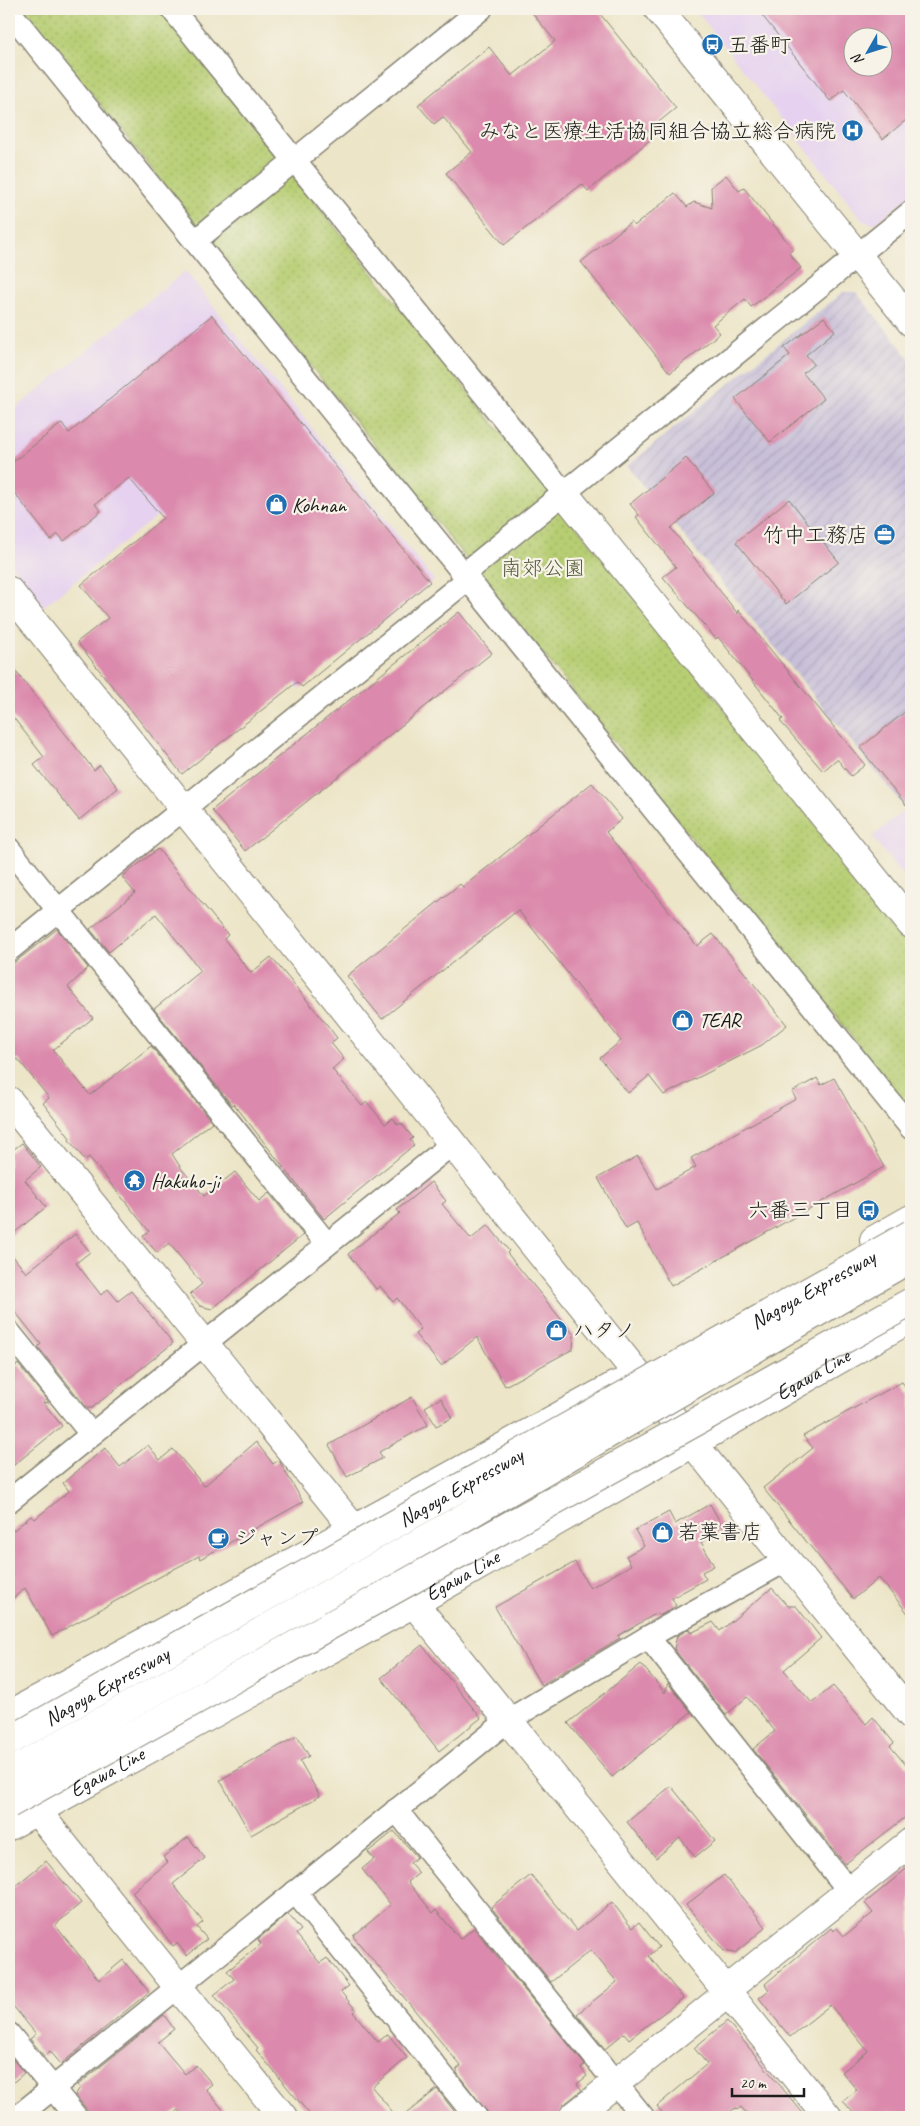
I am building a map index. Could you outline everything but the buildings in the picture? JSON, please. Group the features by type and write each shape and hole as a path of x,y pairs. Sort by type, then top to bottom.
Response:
{"main road":[{"path":"658,9 911,322"},
{"path":"564,492 911,924"},
{"path":"9,591 911,1715"},
{"path":"9,1101 828,2117"},
{"path":"9,1715 354,1529 911,1219"},
{"name":"Nagoya Expressway","path":"9,1741 911,1234"},
{"path":"9,1773 456,1522 911,1258"},
{"path":"9,1804 911,1302"},
{"name":"Egawa Line","path":"9,1826 414,1603 911,1318"},
{"path":"9,1777 283,2117"},
{"path":"573,2117 911,1842"}],"street":[{"path":"172,9 564,492"},
{"path":"195,241 482,9"},
{"path":"9,11 911,1128"},
{"path":"9,950 184,809 466,576 564,492 911,212"},
{"path":"9,849 327,1244"},
{"path":"9,1501 452,1144"},
{"path":"9,1332 91,1434"},
{"path":"17,2117 507,1721 648,1638 787,1560"},
{"path":"648,1638 850,1891"},
{"path":"396,1810 642,2117"},
{"path":"295,1892 476,2117"},
{"path":"9,2034 76,2117"}],"shaded area":[{"name":"みなと医療生活協同組合協立総合病院","path":"695,9 911,9 911,195 875,224 863,221"},
{"path":"185,271 434,580 299,689 158,515 44,606 9,561 9,414"},
{"path":"843,292 856,292 911,360 911,805 906,809 627,466"},
{"path":"911,805 911,886 872,837"}],"green space":[{"name":"南郊公園","path":"23,9 159,9 911,941 911,1110"}],"place":[{"name":"五番町","path":"712,45"},
{"name":"みなと医療生活協同組合協立総合病院","path":"852,131"},
{"name":"Kohnan","path":"276,505"},
{"name":"竹中工務店","path":"884,535"},
{"name":"TEAR","path":"683,1020"},
{"name":"Hakuho-ji","path":"135,1181"},
{"name":"六番三丁目","path":"869,1210"},
{"name":"ハタノ","path":"557,1330"},
{"name":"若葉書店","path":"662,1532"},
{"name":"ジャンプ","path":"219,1538"}]}
